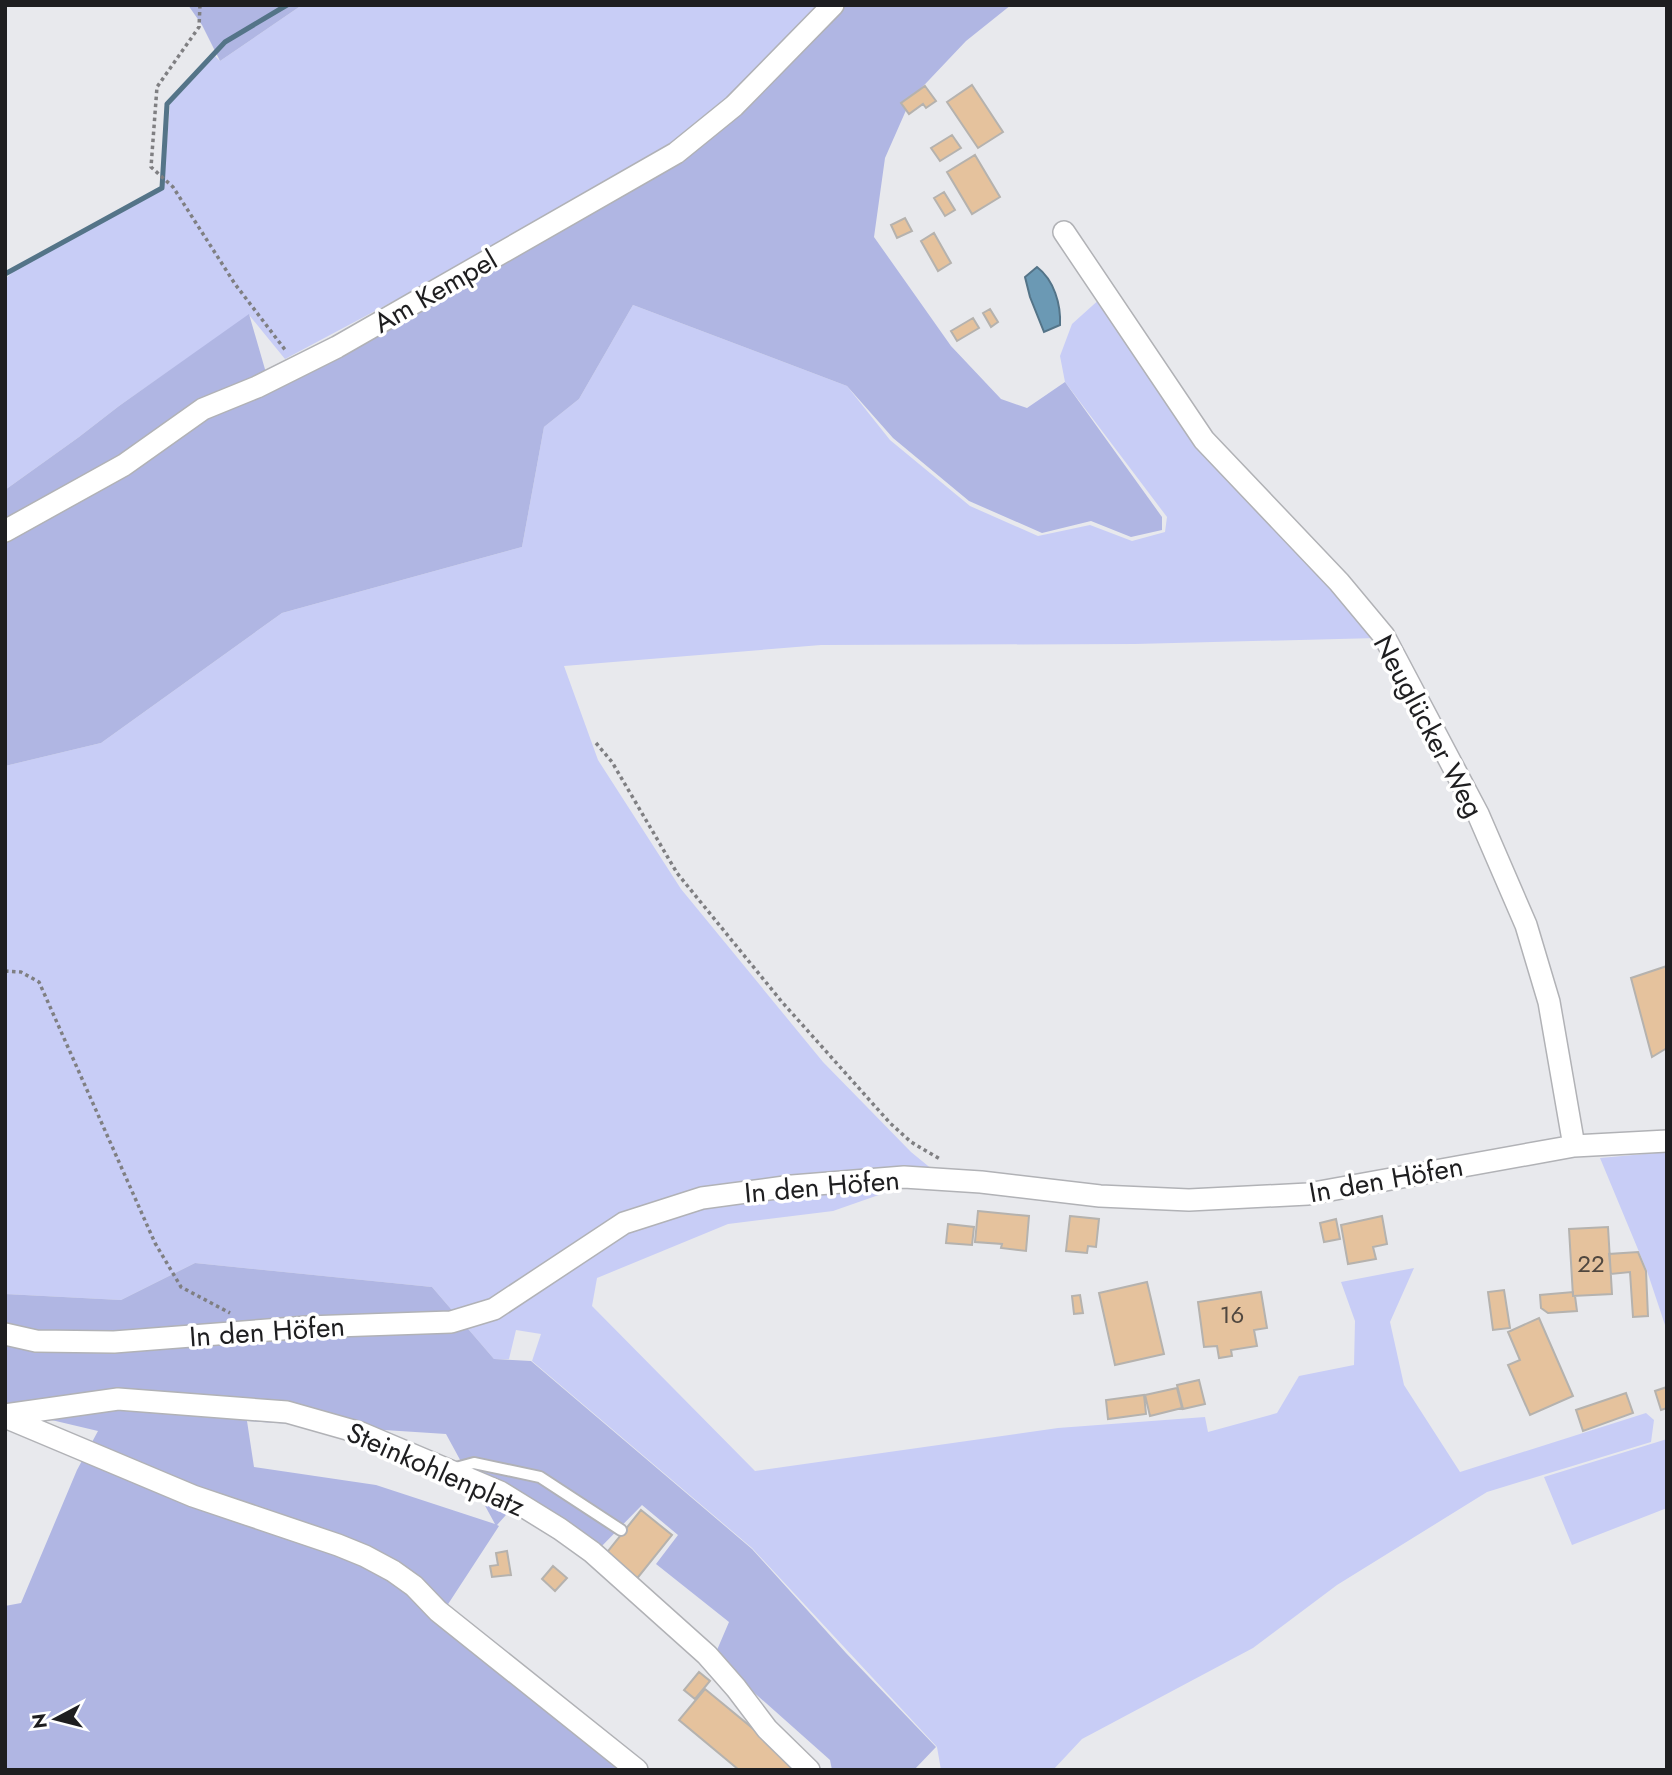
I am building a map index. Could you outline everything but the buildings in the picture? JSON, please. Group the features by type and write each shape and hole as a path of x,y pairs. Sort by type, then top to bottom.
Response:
{"street":[{"name":"Am Kempel","path":"5,531 124,465 203,409 257,387 408,307 676,153 734,107 833,5"},
{"name":"Neuglücker Weg","path":"1064,232 1204,440 1339,582 1384,636 1478,814 1526,925 1549,1002 1574,1146"},
{"name":"In den Höfen","path":"5,1334 36,1341 114,1342 307,1327 452,1322 494,1309 624,1223 702,1198 792,1186 904,1177 981,1182 1100,1196 1189,1200 1308,1194 1574,1146 1667,1141"},
{"name":"Steinkohlenplatz","path":"5,1416 118,1398 287,1412 361,1433 500,1492 592,1552 707,1655 767,1729 809,1770"},
{"name":"Steinkohlenplatz","path":"5,1416 193,1496 338,1545 393,1571 414,1586 438,1611 637,1770"}],"lane":[{"path":"446,1470 474,1463 540,1477 621,1530"}],"path":[{"path":"200,5 199,27 157,87 151,167 173,187 234,284 298,366"},
{"path":"596,743 612,762 677,873 782,1002 890,1123 911,1143 945,1162"},
{"path":"5,971 22,972 39,982 155,1243 181,1287 235,1315"}],"shaded area":[{"path":"188,5 302,5 220,61 202,25"},
{"path":"302,5 828,5 698,129 615,183 285,359 249,315 5,490 5,279 23,263 163,190 170,104 215,56 220,61"},
{"path":"837,5 1011,5 966,41 911,99 885,158 874,237 951,346 1001,399 1027,408 1065,382 1162,517 1162,530 1131,537 1091,521 1042,533 969,501 893,438 847,386 633,305 579,399 544,427 522,547 282,613 101,743 5,766 5,490 249,314 271,390 648,178"},
{"path":"1037,267 1052,286 1059,309 1060,325 1044,332 1025,277"},
{"path":"1102,297 1153,376 1378,638 1135,644 821,645 564,666 598,760 681,889 823,1062 911,1152 933,1170 893,1190 833,1211 728,1224 597,1278 592,1306 755,1471 1058,1428 1205,1417 1208,1432 1277,1413 1299,1376 1354,1365 1355,1321 1341,1282 1414,1268 1390,1322 1404,1385 1460,1472 1646,1413 1654,1420 1651,1442 1487,1492 1337,1585 1253,1648 1082,1739 1053,1770 941,1770 937,1747 752,1548 532,1361 541,1334 516,1330 509,1359 494,1359 432,1287 195,1263 121,1300 5,1294 5,766 101,743 282,613 522,547 544,427 579,399 633,305 847,386 890,440 970,506 1038,536 1090,525 1132,541 1165,532 1167,517 1065,382 1060,356 1072,324"},
{"path":"1667,1152 1667,1331 1647,1271 1600,1158"},
{"path":"195,1263 432,1287 494,1359 531,1361 752,1549 936,1747 914,1770 832,1770 830,1760 714,1657 729,1622 656,1564 678,1535 642,1505 598,1550 523,1496 497,1525 499,1526 439,1618 628,1770 5,1770 5,1606 21,1603 77,1470 98,1431 5,1409 5,1294 121,1300","holes":["247,1421 446,1434 495,1524 376,1485 254,1467"]},
{"path":"1667,1439 1667,1508 1572,1545 1544,1477"}],"waterway":[{"path":"5,274 162,188 167,104 225,42 287,5"}]}
